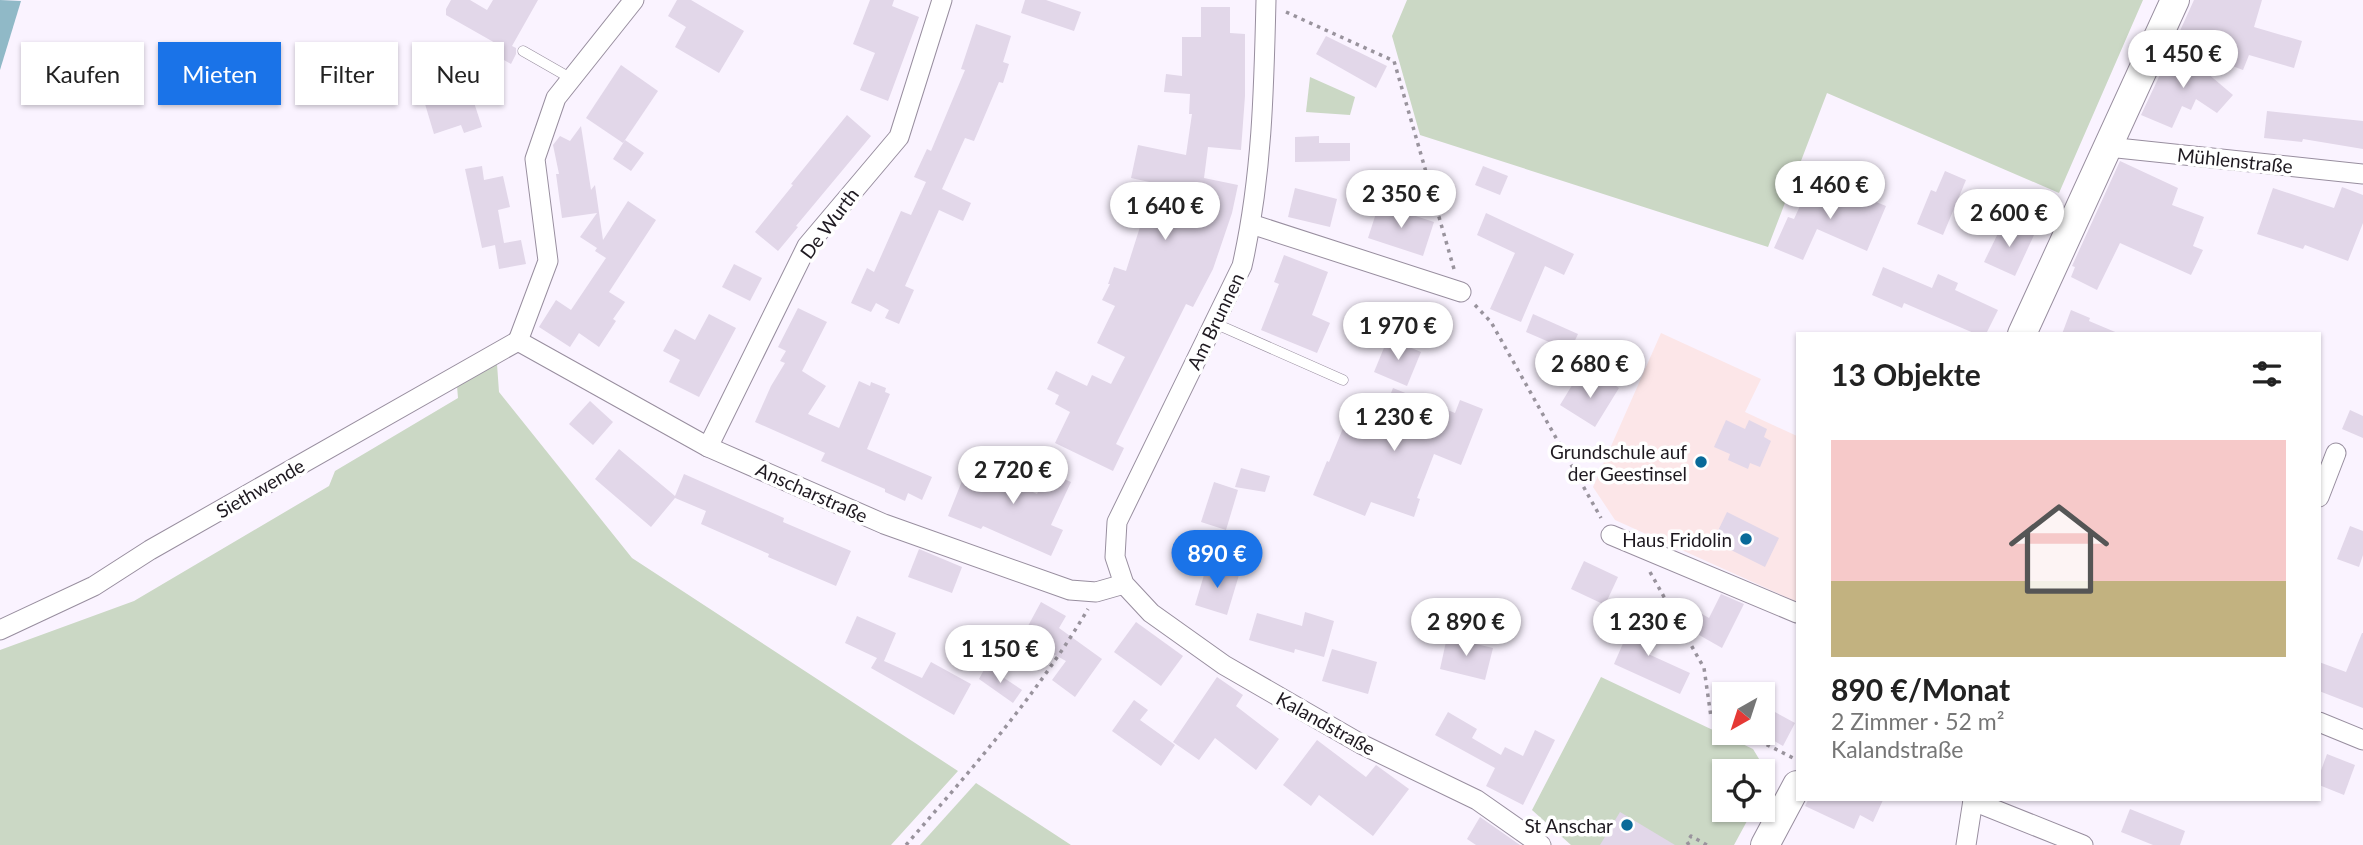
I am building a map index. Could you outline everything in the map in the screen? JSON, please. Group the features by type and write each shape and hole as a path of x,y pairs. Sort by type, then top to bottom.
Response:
{"street":[{"path":"518,341 548,261 535,159 556,98 634,0"},
{"name":"De Wurth","path":"708,447 807,246 899,137 942,0"},
{"path":"2023,332 2175,0"},
{"name":"Am Brunnen","path":"1124,584 1115,557 1117,522 1242,266 1251,225 1261,147 1266,1"},
{"name":"Mühlenstraße","path":"2108,147 2363,174"},
{"path":"1251,225 1461,292"},
{"name":"Anscharstraße","path":"518,341 708,447 884,524 1070,590 1096,592 1124,584"},
{"name":"Siethwende","path":"0,630 94,586 150,550 518,341"},
{"path":"2321,493 2336,453"},
{"path":"1611,535 1796,613"},
{"name":"Kalandstraße","path":"1124,584 1151,613 1224,665 1360,744 1477,800 1541,845"},
{"path":"2321,723 2363,740"},
{"path":"1765,845 1796,787"},
{"path":"1966,845 1973,801"},
{"path":"1975,801 2083,845"}],"lane":[{"path":"523,51 572,79"},
{"path":"1214,323 1343,380"}],"path":[{"path":"1266,1 1394,61 1461,292 1491,322 1611,535"},
{"path":"1635,546 1704,668 1712,717"},
{"path":"906,845 966,776 1037,686 1087,611 1096,592"},
{"path":"1770,746 1796,759"},
{"path":"1689,845 1687,842 1690,836 1707,845"}],"shaded area":[{"name":"Grundschule auf der Geestinsel","path":"1661,333 1761,379 1745,412 1796,436 1796,602 1615,520 1593,487"}],"green space":[{"path":"1407,0 2143,0 2059,193 1827,93 1768,247 1420,135 1392,36"},
{"path":"1310,77 1355,97 1350,115 1306,112"},
{"path":"497,364 499,392 632,558 958,771 891,845 0,845 0,650 134,601 329,486 335,471 458,398 457,386"},
{"path":"1601,677 1712,730 1712,746 1747,746 1753,749 1759,759 1712,759 1712,822 1746,822 1734,845 1571,845 1532,810"},
{"path":"976,783 1071,845 920,845"}],"water":[{"path":"0,0 21,1 0,70"}],"building":[{"path":"451,0 470,0 487,10 493,0 538,0 512,46 516,48 516,54 511,64 504,60 504,42 493,42 446,15"},
{"path":"677,0 691,0 744,31 719,73 675,47 686,27 668,16"},
{"path":"870,0 894,0 892,6 919,17 888,101 860,90 875,53 853,44"},
{"path":"1025,0 1046,0 1081,12 1074,31 1021,13"},
{"path":"2194,0 2262,0 2254,27 2302,41 2294,68 2249,55 2243,70 2174,44"},
{"path":"1201,7 1230,7 1230,33 1245,34 1245,96 1241,150 1208,147 1204,178 1238,185 1232,213 1213,269 1193,307 1186,304 1116,444 1124,448 1113,471 1055,443 1070,412 1055,404 1059,395 1047,389 1056,371 1087,386 1092,375 1111,384 1125,357 1097,343 1115,306 1102,300 1114,267 1126,271 1154,183 1131,178 1138,145 1186,155 1192,114 1189,114 1190,94 1164,92 1166,74 1182,76 1182,37 1201,37"},
{"path":"976,24 1011,36 1003,62 1009,64 1003,83 999,82 974,141 965,138 942,189 971,203 963,221 939,210 905,286 914,290 899,324 885,318 889,310 876,303 871,312 851,303 867,268 874,272 901,211 911,215 926,182 914,177 927,149 931,151 965,70 961,69"},
{"path":"1326,36 1387,66 1376,88 1316,54"},
{"path":"2174,45 2233,95 2217,113 2196,99 2191,110 2182,106 2172,128 2141,115"},
{"path":"621,65 658,91 623,143 586,118"},
{"path":"425,105 475,105 482,127 464,133 461,125 434,134"},
{"path":"2267,111 2363,121 2363,149 2303,139 2302,142 2264,138"},
{"path":"847,115 871,136 778,251 755,232"},
{"path":"581,126 591,190 595,185 603,240 628,201 656,220 609,292 625,302 599,347 579,333 570,347 539,327 556,300 571,310 606,258 595,251 597,248 580,237 597,213 562,218 556,174 559,174 553,145 560,136 570,141"},
{"path":"1319,136 1319,143 1350,143 1350,161 1295,162 1295,137"},
{"path":"625,140 644,153 631,171 613,159"},
{"path":"2120,161 2178,188 2172,205 2204,217 2193,246 2203,250 2191,275 2120,243 2097,290 2071,277 2075,267 2072,266"},
{"path":"482,166 484,180 503,176 510,207 498,210 504,243 521,240 526,264 499,269 495,245 482,248 465,169"},
{"path":"1483,166 1508,176 1500,195 1475,185"},
{"path":"1945,171 1966,180 1943,235 1917,224 1931,190 1936,192"},
{"path":"1810,184 1851,201 1854,193 1886,206 1867,251 1817,229 1803,260 1774,248 1788,217 1794,219"},
{"path":"2342,187 2363,195 2363,223 2348,261 2305,245 2303,249 2257,234 2273,188 2334,208"},
{"path":"1295,188 1337,199 1330,227 1288,217"},
{"path":"1379,204 1434,222 1423,256 1368,238"},
{"path":"1486,213 1574,254 1564,275 1545,266 1521,322 1490,309 1515,253 1477,235"},
{"path":"2004,221 2034,235 2015,276 1984,262"},
{"path":"1284,255 1328,272 1312,315 1330,323 1317,353 1261,330 1279,284 1274,282"},
{"path":"734,264 762,278 750,301 722,287"},
{"path":"1883,267 1932,288 1938,274 1958,283 1955,290 1998,310 1987,332 1971,332 1904,303 1902,308 1872,295"},
{"path":"798,308 827,322 802,371 826,386 808,414 839,428 859,381 886,388 885,392 890,394 867,449 932,477 922,500 908,493 905,501 885,492 885,489 821,461 825,453 755,422 785,363 780,361 786,351 778,347"},
{"path":"2071,310 2115,332 2063,332"},
{"path":"709,314 736,328 699,397 669,382 680,360 663,351 675,329 695,340"},
{"path":"1533,314 1578,334 1570,351 1526,332"},
{"path":"1388,338 1421,352 1407,386 1374,372"},
{"path":"1598,374 1619,388 1595,427 1560,405 1574,382 1588,390"},
{"path":"1393,388 1455,413 1460,400 1483,409 1461,465 1434,454 1417,498 1420,499 1414,517 1371,502 1365,516 1313,495 1351,409 1380,421"},
{"path":"590,401 613,422 593,445 569,424"},
{"path":"2350,410 2363,416 2363,438 2342,429"},
{"path":"1726,420 1745,429 1749,420 1767,429 1764,437 1771,441 1760,467 1750,463 1748,469 1728,460 1730,454 1714,447"},
{"path":"619,449 675,496 684,474 784,518 783,522 851,551 836,586 701,524 706,511 675,498 651,527 595,479"},
{"path":"996,452 1019,461 1010,481 1037,494 1048,472 1071,482 1051,525 1063,530 1051,556 983,526 981,529 948,516 962,481 981,489"},
{"path":"1241,468 1270,476 1265,492 1235,487"},
{"path":"1214,482 1238,490 1226,530 1201,522"},
{"name":"Haus Fridolin","path":"1727,512 1779,538 1765,567 1713,541"},
{"path":"2350,526 2363,531 2363,555 2359,567 2337,559"},
{"path":"919,549 962,567 952,593 908,577"},
{"path":"1584,561 1618,577 1605,605 1571,589"},
{"path":"1207,565 1239,575 1227,615 1195,605"},
{"path":"1721,594 1744,604 1722,648 1692,631 1702,614 1709,618"},
{"path":"1041,602 1066,616 1059,628 1102,659 1075,697 1052,680 1066,661 1022,637"},
{"path":"1305,612 1334,621 1324,657 1295,649 1294,653 1249,640 1257,613 1302,626"},
{"path":"857,616 896,633 884,661 922,678 931,662 971,684 954,715 871,668 877,658 845,643"},
{"path":"1635,616 1658,627 1646,653 1690,673 1680,694 1614,664"},
{"path":"1136,622 1183,656 1161,686 1114,652"},
{"path":"2363,633 2363,708 2321,692 2321,663 2346,672"},
{"path":"1447,637 1493,648 1485,680 1440,669"},
{"path":"1332,649 1377,662 1368,694 1322,681"},
{"path":"986,666 1022,690 1013,703 979,679"},
{"path":"1217,677 1243,695 1236,706 1279,739 1256,770 1215,738 1199,760 1173,742"},
{"path":"1134,700 1148,710 1140,720 1175,745 1161,766 1112,731"},
{"path":"1448,712 1477,729 1472,738 1501,755 1505,747 1523,756 1535,730 1555,740 1523,805 1486,786 1495,768 1435,735"},
{"path":"1775,712 1795,723 1783,746 1775,741"},
{"path":"1317,740 1366,777 1376,765 1409,789 1373,836 1319,795 1311,806 1283,785"},
{"path":"2327,754 2355,765 2344,795 2321,786 2321,770"},
{"path":"1808,801 1883,801 1873,822 1860,815 1854,829 1805,806"},
{"path":"2130,809 2185,831 2180,845 2153,845 2121,832"},
{"name":"St Anschar","path":"1620,812 1675,845 1600,845"},
{"path":"1480,817 1520,845 1476,845 1467,839"}],"place":[{"name":"Grundschule auf der Geestinsel","path":"1701,462"},
{"name":"Haus Fridolin","path":"1746,539"},
{"name":"St Anschar","path":"1627,825"}]}
